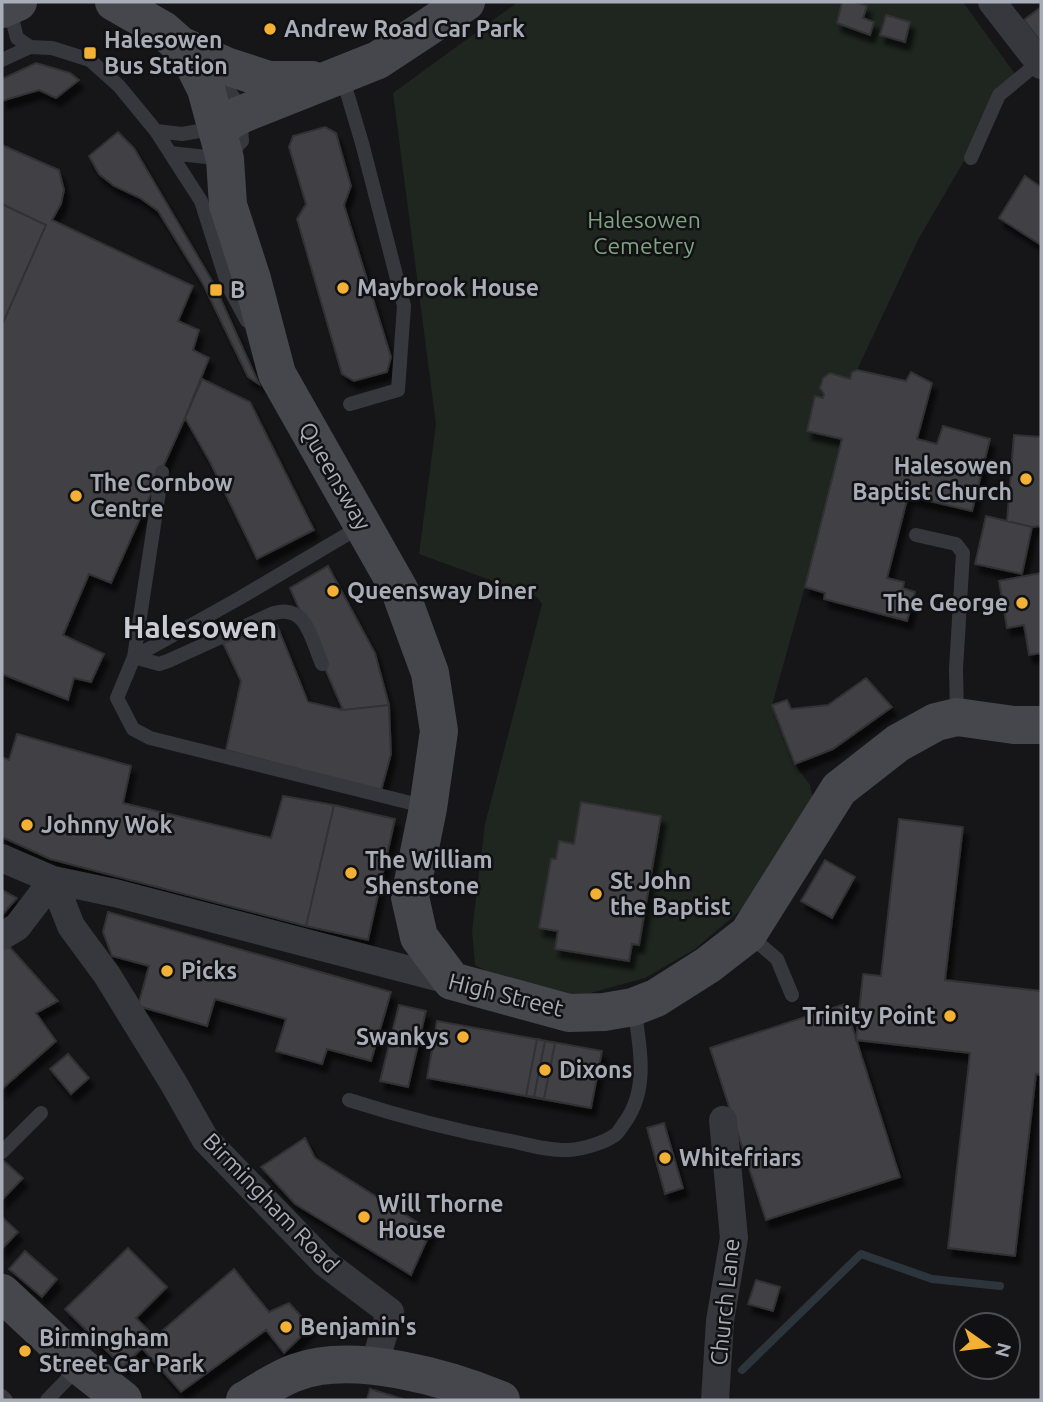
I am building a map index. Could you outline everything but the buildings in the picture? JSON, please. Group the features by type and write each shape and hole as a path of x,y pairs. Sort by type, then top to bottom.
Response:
{"main road":[{"name":"Queensway","path":"114,2 163,30 180,46 194,65 228,134 228,205 252,279 277,374 400,591 430,673 439,731 428,807 410,897 419,937 452,981"},
{"path":"228,134 334,77 378,60 466,2"},
{"path":"180,46 226,66 269,80 334,77"},
{"name":"High Street","path":"452,981 569,1013 604,1012 633,1007 656,998 748,934 839,789 898,743 936,722 957,717 1028,725"},
{"path":"1028,725 1041,751"},
{"path":"2,1293 80,1366 123,1400"},
{"path":"245,1400 297,1371 334,1363 374,1366 445,1382 501,1400"}],"street":[{"path":"992,2 1040,63"},
{"name":"High Street","path":"2,858 53,880 115,893 452,981"},
{"path":"2,936 18,927 53,880"},
{"name":"Birmingham Road","path":"53,880 71,926 113,986 205,1139 325,1264 390,1312 374,1366"},
{"name":"Church Lane","path":"715,1400 720,1321 734,1238 723,1120"}],"lane":[{"path":"8,4 17,38 30,47"},
{"path":"2,60 30,47 52,48 90,60 119,86 156,131 201,201 228,286 277,374"},
{"path":"971,158 999,95 1040,63"},
{"path":"334,77 362,143 404,306 398,390 350,404"},
{"path":"156,131 228,134"},
{"path":"170,153 228,134"},
{"path":"162,472 134,657 117,698 133,729 150,738 428,807"},
{"path":"134,657 363,525"},
{"path":"916,535 956,544 963,553 956,669 957,717"},
{"path":"134,657 159,664 274,613 290,611 302,617 322,664"},
{"path":"748,934 778,960 792,995"},
{"path":"349,1100 457,1130 543,1147 569,1150 592,1145 616,1135 630,1115 638,1095 641,1071 633,1007"},
{"path":"2,1152 41,1113"},
{"path":"47,1400 80,1366"},
{"path":"2,1396 6,1400"}],"green space":[{"name":"Halesowen Cemetery","path":"518,2 963,2 1015,74 919,238 857,370 852,372 850,379 830,374 823,378 820,387 823,398 815,396 807,431 842,439 772,705 795,764 810,785 813,800 748,904 695,949 645,978 587,994 555,996 520,988 475,965 472,931 485,824 542,604 537,597 419,554 436,424 393,93"}],"waterway":[{"path":"742,1370 861,1254 932,1279 1000,1286"}],"place":[{"name":"Andrew Road Car Park","path":"270,29"},
{"name":"Halesowen Bus Station","path":"90,53"},
{"name":"Maybrook House","path":"343,288"},
{"name":"B","path":"216,290"},
{"name":"Halesowen Baptist Church","path":"1026,479"},
{"name":"The Cornbow Centre","path":"76,496"},
{"name":"Queensway Diner","path":"333,591"},
{"name":"The George","path":"1022,603"},
{"name":"Johnny Wok","path":"27,825"},
{"name":"The William Shenstone","path":"351,873"},
{"name":"St John the Baptist","path":"596,894"},
{"name":"Picks","path":"167,971"},
{"name":"Trinity Point","path":"950,1016"},
{"name":"Swankys","path":"463,1037"},
{"name":"Dixons","path":"545,1070"},
{"name":"Whitefriars","path":"665,1158"},
{"name":"Will Thorne House","path":"364,1217"},
{"name":"Benjamin's","path":"286,1327"},
{"name":"Birmingham Street Car Park","path":"25,1351"}],"district":[{"name":"Halesowen","path":"200,628"}]}
